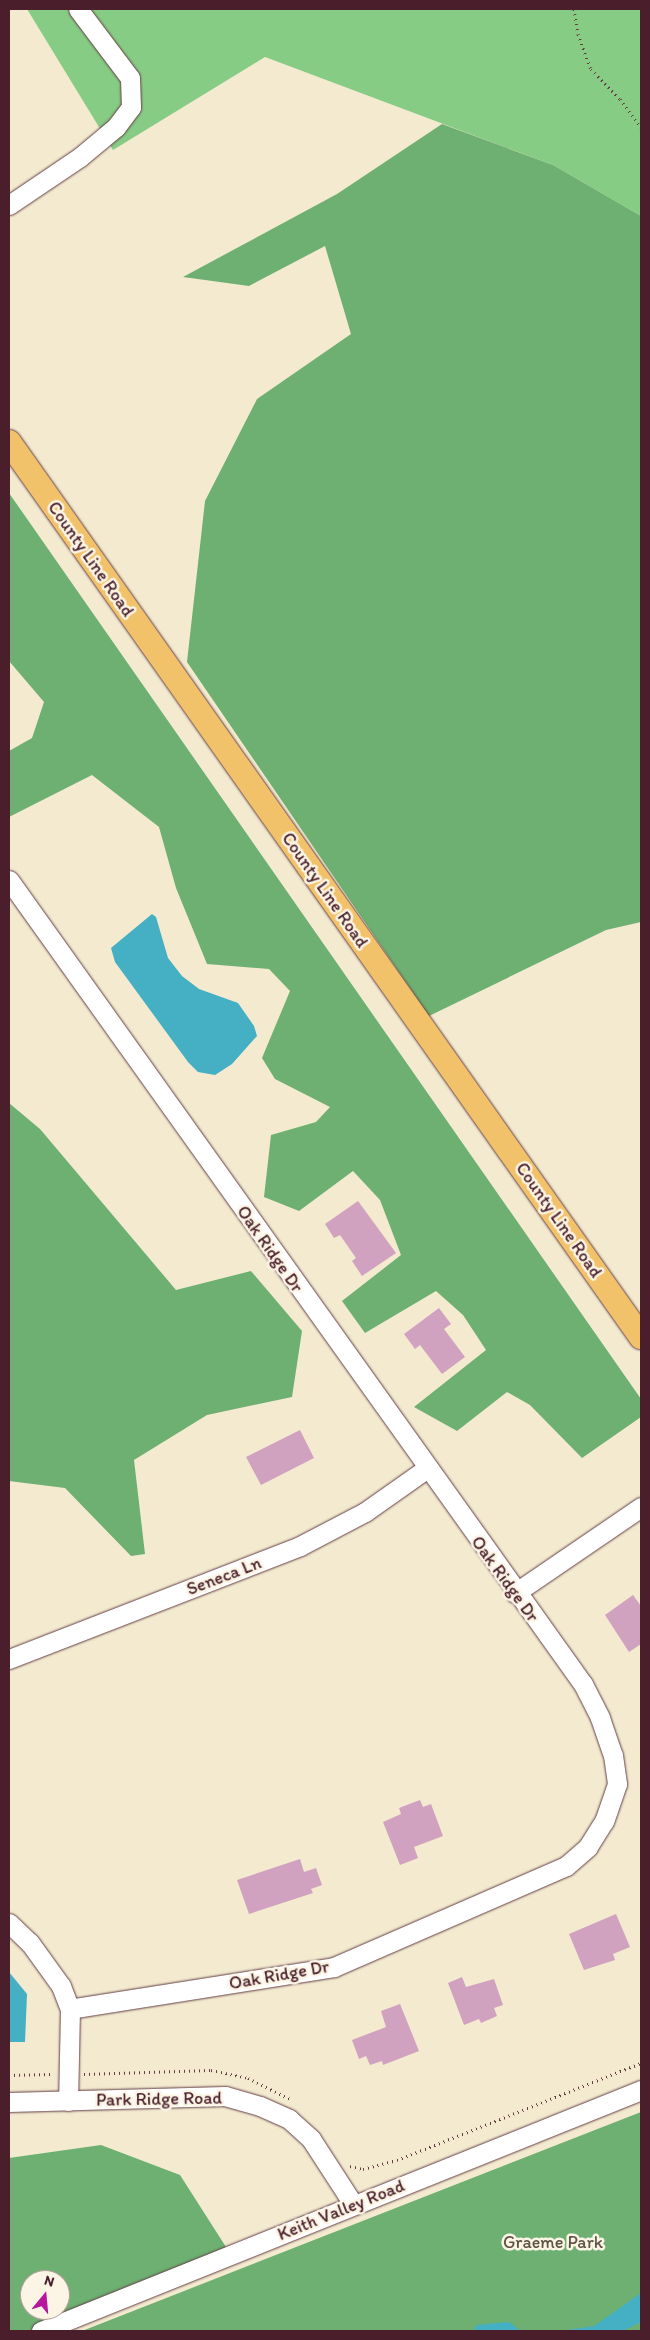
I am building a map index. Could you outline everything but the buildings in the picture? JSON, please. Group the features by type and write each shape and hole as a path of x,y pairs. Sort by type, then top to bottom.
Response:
{"main road":[{"name":"County Line Road","path":"9,442 641,1337"}],"street":[{"path":"9,205 80,157 116,127 131,107 130,78 78,9"},
{"name":"Oak Ridge Dr","path":"9,880 515,1593 583,1684 600,1718 613,1754 617,1784 604,1821 588,1847 566,1866 334,1966 70,2010"},
{"name":"Seneca Ln","path":"9,1658 300,1546 365,1512 426,1468"},
{"path":"515,1593 641,1507"},
{"path":"9,1922 30,1943 61,1986 70,2010 68,2101"},
{"name":"Keith Valley Road","path":"41,2331 353,2204 641,2090"},
{"name":"Park Ridge Road","path":"9,2102 225,2096 260,2106 288,2119 311,2139 353,2204"}],"path":[{"path":"574,9 578,34 591,69 620,99 641,128"},
{"path":"346,2161 354,2169 363,2169 397,2160 641,2062"},
{"path":"9,2075 211,2070 248,2078 295,2103"}],"green space":[{"path":"27,9 641,9 641,216 553,165 265,57 113,150"},
{"path":"442,124 553,165 641,216 641,922 606,930 429,1016 187,662 205,501 257,399 351,334 325,246 249,286 183,277 337,194"},
{"path":"9,493 641,1399 641,1417 582,1458 530,1405 507,1392 457,1431 414,1407 486,1350 463,1315 436,1291 365,1333 342,1301 401,1255 380,1200 353,1171 299,1211 264,1197 271,1135 316,1122 330,1107 275,1079 262,1058 290,991 269,969 207,964 176,888 159,827 92,775 9,817 9,751 32,738 44,702 9,661"},
{"path":"9,1103 40,1129 176,1290 251,1271 302,1331 292,1397 207,1415 134,1460 145,1554 131,1556 65,1488 9,1481"},
{"name":"Graeme Park","path":"641,2112 641,2331 82,2331"},
{"path":"101,2145 180,2175 226,2247 70,2315 70,2270 20,2270 20,2320 59,2320 34,2331 9,2331 9,2158"}],"water":[{"path":"152,914 156,917 168,958 182,976 199,989 238,1003 254,1026 257,1036 232,1064 215,1075 198,1072 188,1062 115,962 111,948"},
{"path":"9,1972 27,1994 25,2042 9,2042"},
{"path":"641,2293 641,2322 623,2331 561,2331 594,2326"},
{"path":"509,2322 521,2331 474,2331 476,2325"}]}
